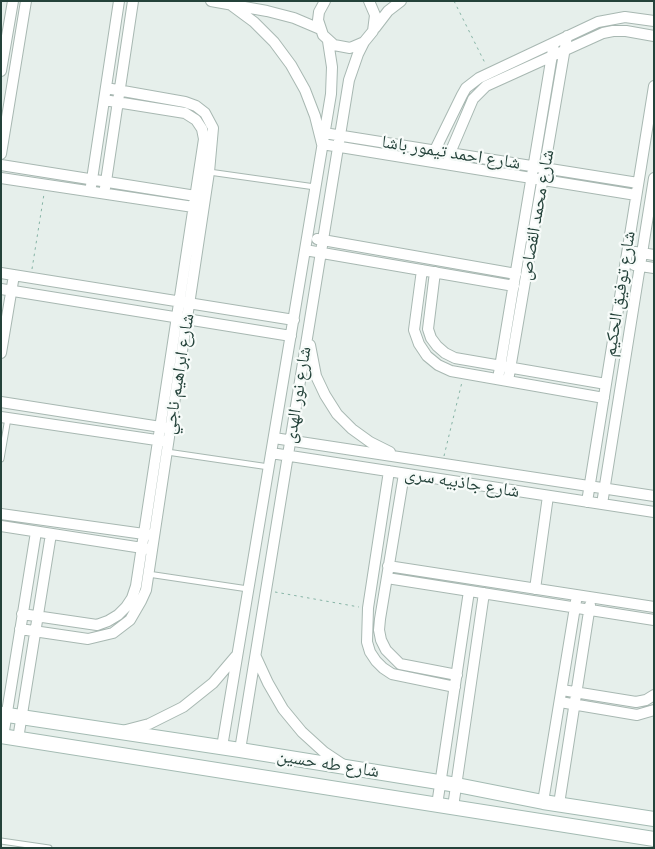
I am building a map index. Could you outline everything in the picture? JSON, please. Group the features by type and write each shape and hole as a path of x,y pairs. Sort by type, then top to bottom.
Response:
{"street":[{"path":"13,1 1,69 15,69"},
{"path":"1,154 26,1"},
{"path":"90,192 119,1"},
{"path":"104,194 133,1"},
{"path":"211,1 253,7 280,14 320,29"},
{"path":"325,1 319,12 318,20 320,29 328,41 342,47 357,46 364,42"},
{"path":"369,1 375,15 373,31"},
{"name":"شارع نور الهدى","path":"240,750 349,80 364,42 388,11 400,1"},
{"path":"231,5 254,22 274,42 291,65 315,116 322,144"},
{"path":"433,162 435,150 466,88 479,78 607,19 625,17 654,21"},
{"path":"448,164 450,153 476,95 486,86 595,36 613,31 626,31 654,36"},
{"name":"شارع محمد القصاص","path":"503,380 543,180 568,36"},
{"name":"شارع نور الهدى","path":"222,748 294,320 332,80 332,60 328,41"},
{"name":"شارع محمد القصاص","path":"506,367 514,286 554,42"},
{"path":"1,85 12,86"},
{"name":"شارع توفيق الحكيم","path":"587,502 654,86"},
{"path":"104,100 185,113 196,120 205,113 196,106 185,102 106,88"},
{"name":"شارع ابراهيم ناجي","path":"200,197 209,172 213,128 205,113"},
{"name":"شارع ابراهيم ناجي","path":"22,614 97,625 118,615 132,598 147,549 199,208 204,139 202,129 196,120"},
{"name":"شارع احمد تيمور باشا","path":"324,132 638,183"},
{"name":"شارع احمد تيمور باشا","path":"322,144 636,194"},
{"path":"1,165 200,197"},
{"path":"1,178 199,208"},
{"name":"شارع توفيق الحكيم","path":"602,504 654,178"},
{"path":"307,237 516,274"},
{"path":"305,250 514,286"},
{"path":"627,251 654,255"},
{"path":"417,256 418,270 414,330 419,344 427,356 438,365 450,371 604,398"},
{"path":"626,264 654,268"},
{"path":"435,272 428,329 431,338 445,353 455,358 606,384"},
{"path":"1,273 294,320"},
{"path":"1,353 6,290 14,275"},
{"path":"6,290 291,336"},
{"path":"308,333 310,355 316,376 325,396 337,414 352,429 370,442 389,452 410,458"},
{"path":"419,344 431,338"},
{"path":"1,402 165,427"},
{"path":"5,417 164,445"},
{"name":"شارع جاذبيه سرى","path":"274,438 654,496"},
{"name":"شارع جاذبيه سرى","path":"271,453 654,512"},
{"path":"389,471 368,608 367,642 370,652 376,661 392,674 455,687"},
{"path":"496,488 498,473"},
{"path":"404,474 380,619 379,630 381,640 386,650 400,664 457,675"},
{"path":"535,589 548,496"},
{"path":"1,514 149,535"},
{"path":"1,526 147,549"},
{"path":"2,736 3,714 20,629 36,532"},
{"path":"18,739 51,534"},
{"name":"شارع ابراهيم ناجي","path":"20,629 88,639 113,633 130,620 146,590 148,574 147,549"},
{"path":"388,566 654,607"},
{"path":"387,578 654,620"},
{"path":"437,804 469,591"},
{"path":"453,807 484,593"},
{"path":"543,802 577,596"},
{"path":"559,804 591,598"},
{"path":"367,642 381,640"},
{"path":"112,730 131,730 149,724 183,707 213,683 238,653"},
{"path":"256,656 283,709 302,732 324,752 348,767"},
{"path":"562,690 636,702 646,700 654,695"},
{"path":"560,702 637,715 654,710"},
{"name":"شارع طه حسين","path":"3,714 348,767 457,785 543,802 654,818"},
{"name":"شارع طه حسين","path":"2,736 654,838"},
{"path":"635,816 654,810"}],"lane":[{"path":"209,172 315,187"},
{"path":"1,459 5,417"},
{"path":"164,445 269,467"},
{"path":"148,574 248,589"},
{"path":"1,841 49,848"}],"path":[{"path":"454,1 489,73"},
{"path":"30,278 46,185"},
{"path":"442,464 465,373"},
{"path":"266,590 368,608"}]}
